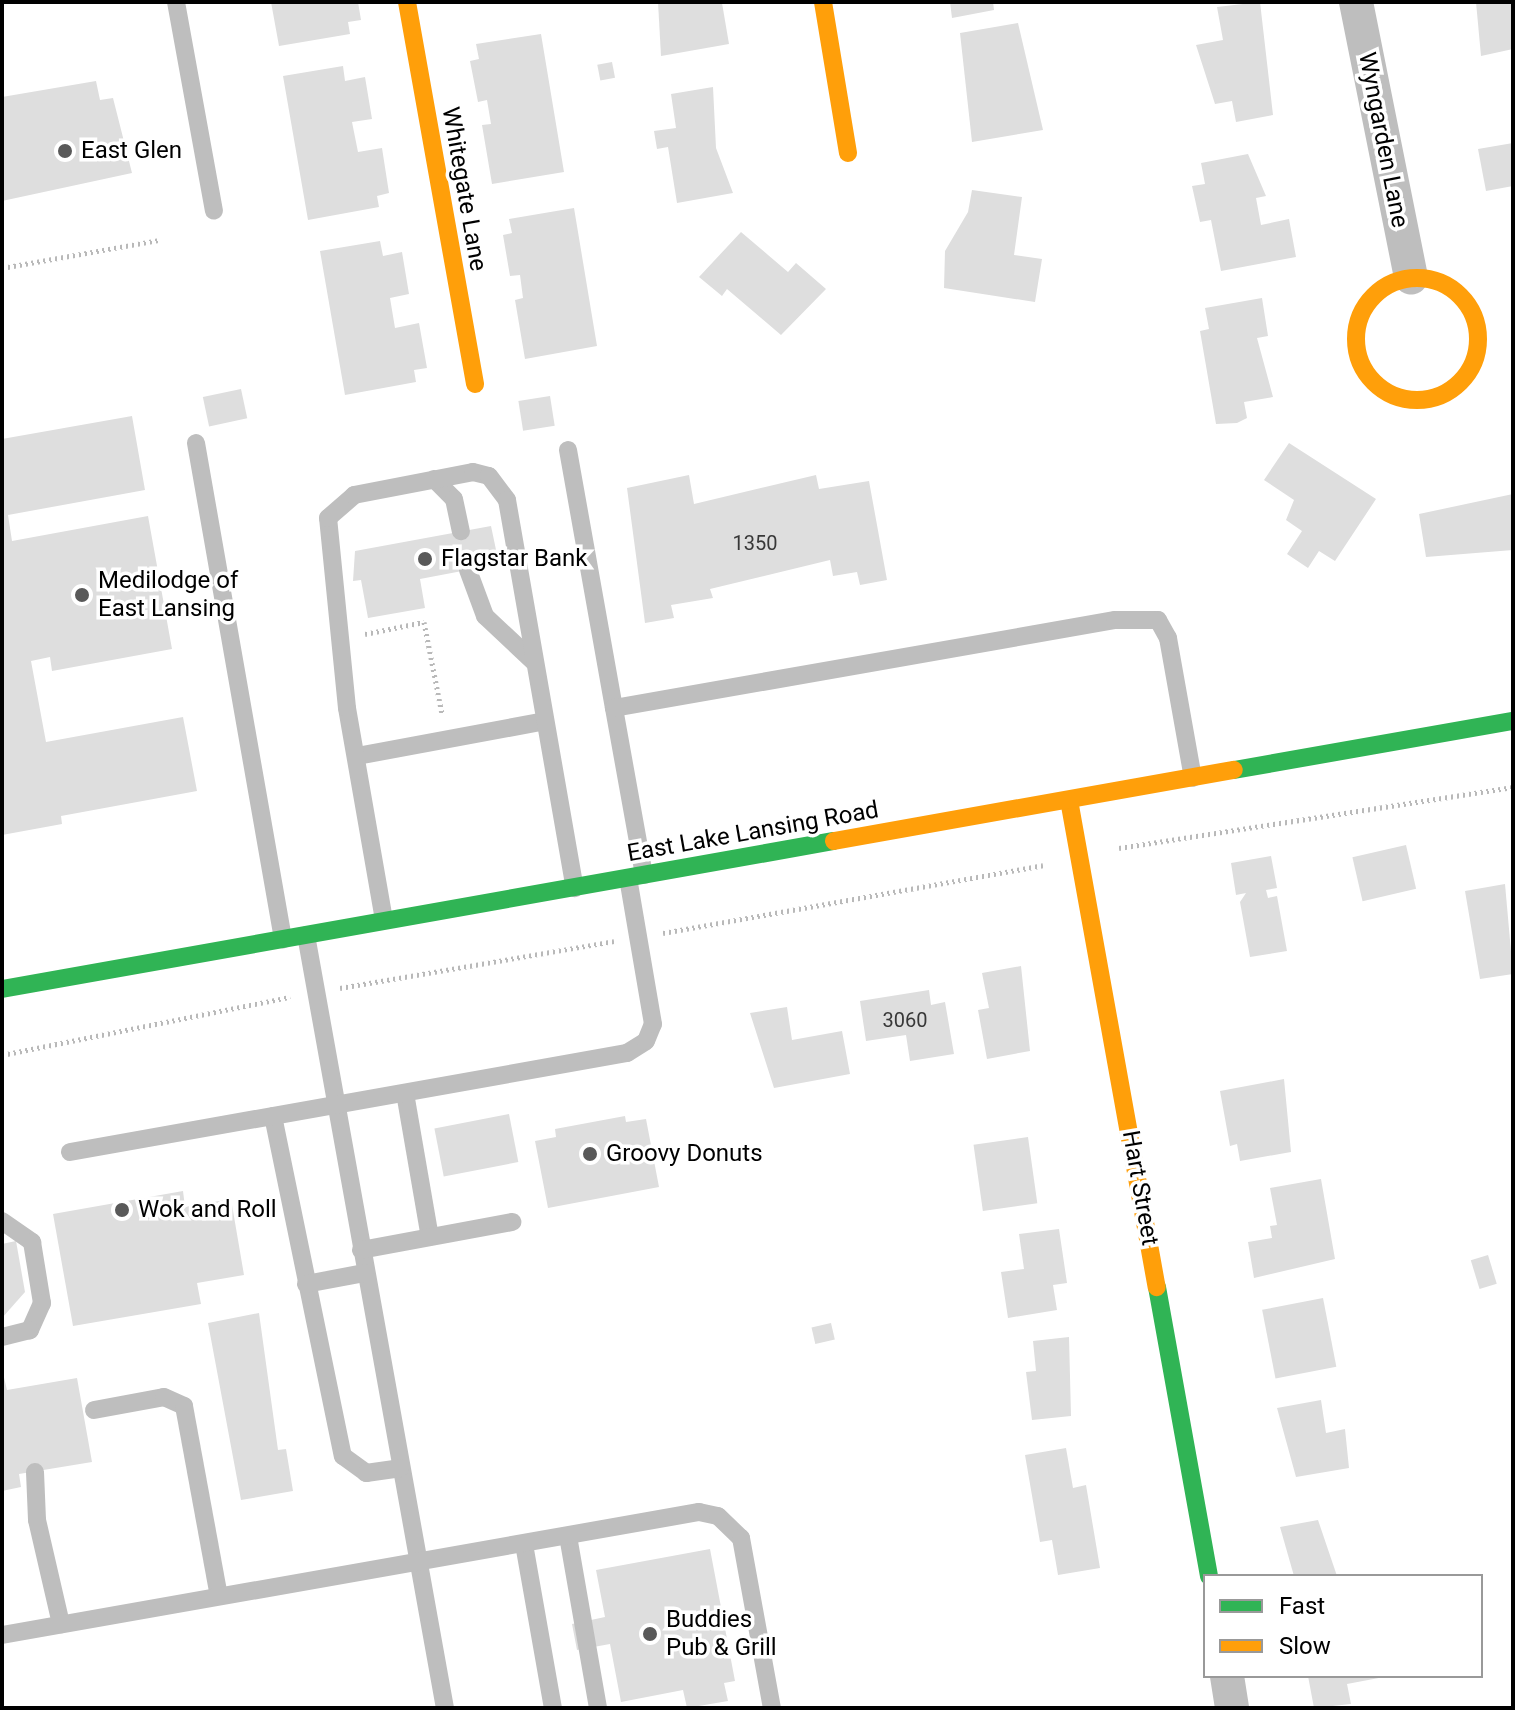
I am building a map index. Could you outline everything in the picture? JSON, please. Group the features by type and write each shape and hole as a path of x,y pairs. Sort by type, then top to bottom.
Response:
{"street":[{"name":"Whitegate Lane","path":"407,2 475,384"},
{"path":"823,2 848,153"},
{"name":"Wyngarden Lane","path":"1356,2 1411,278"},
{"path":"1411,278 1450,287 1474,318 1478,338 1466,376 1451,390 1413,400 1376,385 1356,350 1356,330 1375,295 1411,278"},
{"name":"East Lake Lansing Road","path":"2,989 1513,721"},
{"name":"Hart Street","path":"1069,800 1209,1574"},
{"path":"1227,1678 1232,1708"}],"lane":[{"path":"176,2 214,211"},
{"path":"196,443 283,939"},
{"path":"70,1152 627,1053 646,1041 653,1024 639,937 636,877 614,708 568,450"},
{"path":"384,921 357,756 328,518 354,495 434,479 489,476 507,500 575,888"},
{"path":"434,479 454,499 461,531"},
{"path":"468,570 485,616 533,661"},
{"path":"614,708 1136,616 1158,620 1168,638 1193,778"},
{"path":"357,756 545,721"},
{"path":"306,935 445,1708"},
{"path":"405,1093 430,1237"},
{"path":"273,1116 343,1456 366,1473 400,1468"},
{"path":"2,1221 32,1242 42,1303 30,1330 2,1337"},
{"path":"361,1250 512,1222"},
{"path":"306,1284 365,1273"},
{"path":"94,1410 164,1397 184,1406 219,1596"},
{"path":"35,1472 37,1520 61,1624"},
{"path":"2,1635 699,1512 733,1525 772,1708"},
{"path":"568,1536 598,1708"},
{"path":"524,1544 553,1708"}],"path":[{"path":"2,268 159,240"},
{"path":"345,638 424,622 446,739"},
{"path":"2,1055 316,992 995,878 1080,854 1513,787"}],"building":[{"path":"271,2 358,2 361,20 348,22 350,34 279,46"},
{"path":"658,2 722,3 729,44 661,56"},
{"path":"950,2 993,2 994,10 952,18"},
{"path":"1260,2 1273,115 1236,122 1232,101 1215,104 1196,45 1223,40 1217,7"},
{"path":"1476,2 1513,2 1513,49 1481,56"},
{"path":"1018,23 1043,130 972,142 960,33"},
{"path":"541,34 564,172 492,184 482,125 491,124 487,100 478,102 470,61 479,59 476,44"},
{"path":"612,62 615,78 600,81 597,65"},
{"path":"343,66 345,81 365,77 372,119 352,122 358,152 382,148 389,193 377,196 379,207 308,220 283,76"},
{"name":"East Glen","path":"96,81 100,100 113,98 132,173 2,201 2,97"},
{"path":"713,87 716,148 733,193 677,203 668,147 657,149 654,131 676,128 671,94"},
{"path":"1513,143 1513,186 1486,191 1478,149"},
{"path":"1248,154 1266,196 1256,198 1261,225 1289,219 1296,257 1221,271 1211,220 1200,222 1192,186 1205,184 1201,163"},
{"path":"972,190 1022,197 1014,255 1042,259 1035,302 944,288 945,251 968,212"},
{"path":"574,208 597,346 525,359 515,300 523,298 520,275 510,276 503,235 512,233 509,219"},
{"path":"741,232 788,272 796,263 826,289 781,335 727,289 722,296 699,277"},
{"path":"380,241 383,256 402,252 409,294 390,298 395,328 419,323 427,368 414,370 416,382 345,395 320,251"},
{"path":"1262,298 1268,336 1257,338 1273,397 1244,402 1247,418 1237,423 1216,424 1200,331 1209,329 1205,308"},
{"path":"241,389 247,418 209,426 203,397"},
{"path":"550,396 555,426 523,431 518,401"},
{"name":"Medilodge of East Lansing","path":"132,416 145,490 8,515 12,541 148,516 172,649 52,671 50,657 31,661 46,742 183,717 197,791 61,816 62,824 2,835 2,439"},
{"path":"1289,443 1376,499 1335,561 1319,551 1308,568 1287,554 1302,531 1286,520 1294,500 1264,480"},
{"path":"689,475 694,504 816,475 819,489 869,481 887,580 860,585 857,572 833,576 830,560 710,589 713,598 671,605 674,618 645,623 627,488"},
{"path":"1513,494 1513,550 1426,557 1419,514"},
{"path":"491,526 499,564 420,579 425,608 368,618 361,580 353,581 355,551"},
{"path":"1406,845 1416,889 1363,901 1352,857"},
{"path":"1271,856 1277,888 1266,890 1268,898 1277,896 1287,951 1250,957 1240,902 1246,893 1236,895 1231,863"},
{"path":"1505,884 1513,974 1480,979 1465,891"},
{"path":"1021,966 1030,1051 987,1059 978,1010 989,1008 982,973"},
{"path":"929,990 931,1005 945,1002 954,1054 910,1061 906,1035 866,1041 860,1001"},
{"path":"787,1007 792,1040 842,1031 850,1074 774,1088 750,1013"},
{"path":"1284,1079 1291,1152 1240,1161 1237,1144 1230,1146 1220,1091"},
{"path":"509,1114 518,1162 444,1177 434,1129"},
{"path":"625,1116 626,1122 646,1119 659,1187 548,1208 535,1141 556,1137 555,1129"},
{"path":"1028,1137 1037,1203 983,1211 974,1145"},
{"path":"1321,1179 1335,1259 1254,1278 1248,1242 1272,1238 1270,1226 1277,1225 1270,1188"},
{"path":"183,1191 185,1207 231,1199 244,1275 197,1283 201,1304 73,1326 53,1214"},
{"path":"1059,1229 1067,1283 1053,1285 1057,1310 1008,1318 1001,1272 1024,1269 1019,1234"},
{"path":"16,1241 25,1292 2,1318 2,1244"},
{"path":"1488,1255 1497,1284 1480,1289 1471,1260"},
{"path":"1323,1298 1336,1367 1275,1379 1262,1310"},
{"path":"259,1313 278,1450 286,1449 293,1491 241,1500 208,1323"},
{"path":"831,1323 835,1340 815,1344 812,1327"},
{"path":"1069,1337 1071,1416 1032,1420 1026,1372 1036,1371 1033,1341"},
{"path":"2,1369 7,1390 77,1378 92,1462 19,1474 21,1487 2,1491"},
{"path":"1321,1400 1326,1433 1345,1429 1349,1468 1296,1477 1277,1408"},
{"path":"1066,1448 1073,1488 1086,1485 1100,1568 1058,1575 1052,1540 1040,1542 1025,1455"},
{"path":"1318,1520 1336,1574 1293,1574 1280,1527"},
{"name":"Buddies Pub & Grill","path":"710,1549 735,1681 724,1683 728,1701 687,1708 683,1690 621,1702 610,1644 577,1650 572,1624 605,1617 596,1570"},
{"path":"1308,1678 1379,1678 1347,1684 1351,1704 1314,1708"}],"traffic: fast":[{"path":"1234,770 1513,721"},
{"path":"2,989 834,841"},
{"path":"1157,1287 1209,1574"}],"traffic: slow":[{"path":"407,2 475,384"},
{"path":"823,2 848,153"},
{"path":"1417,278 1440,283 1460,296 1473,316 1478,339 1473,362 1460,382 1440,395 1417,400 1394,395 1374,382 1361,362 1356,339 1361,316 1374,296 1394,283 1417,278"},
{"path":"834,841 1234,770"},
{"path":"1069,800 1157,1287"}],"place":[{"name":"East Glen","path":"65,151"},
{"name":"Flagstar Bank","path":"425,559"},
{"name":"Medilodge of East Lansing","path":"82,595"},
{"name":"Groovy Donuts","path":"590,1154"},
{"name":"Wok and Roll","path":"122,1210"},
{"name":"Buddies Pub & Grill","path":"650,1634"}]}
